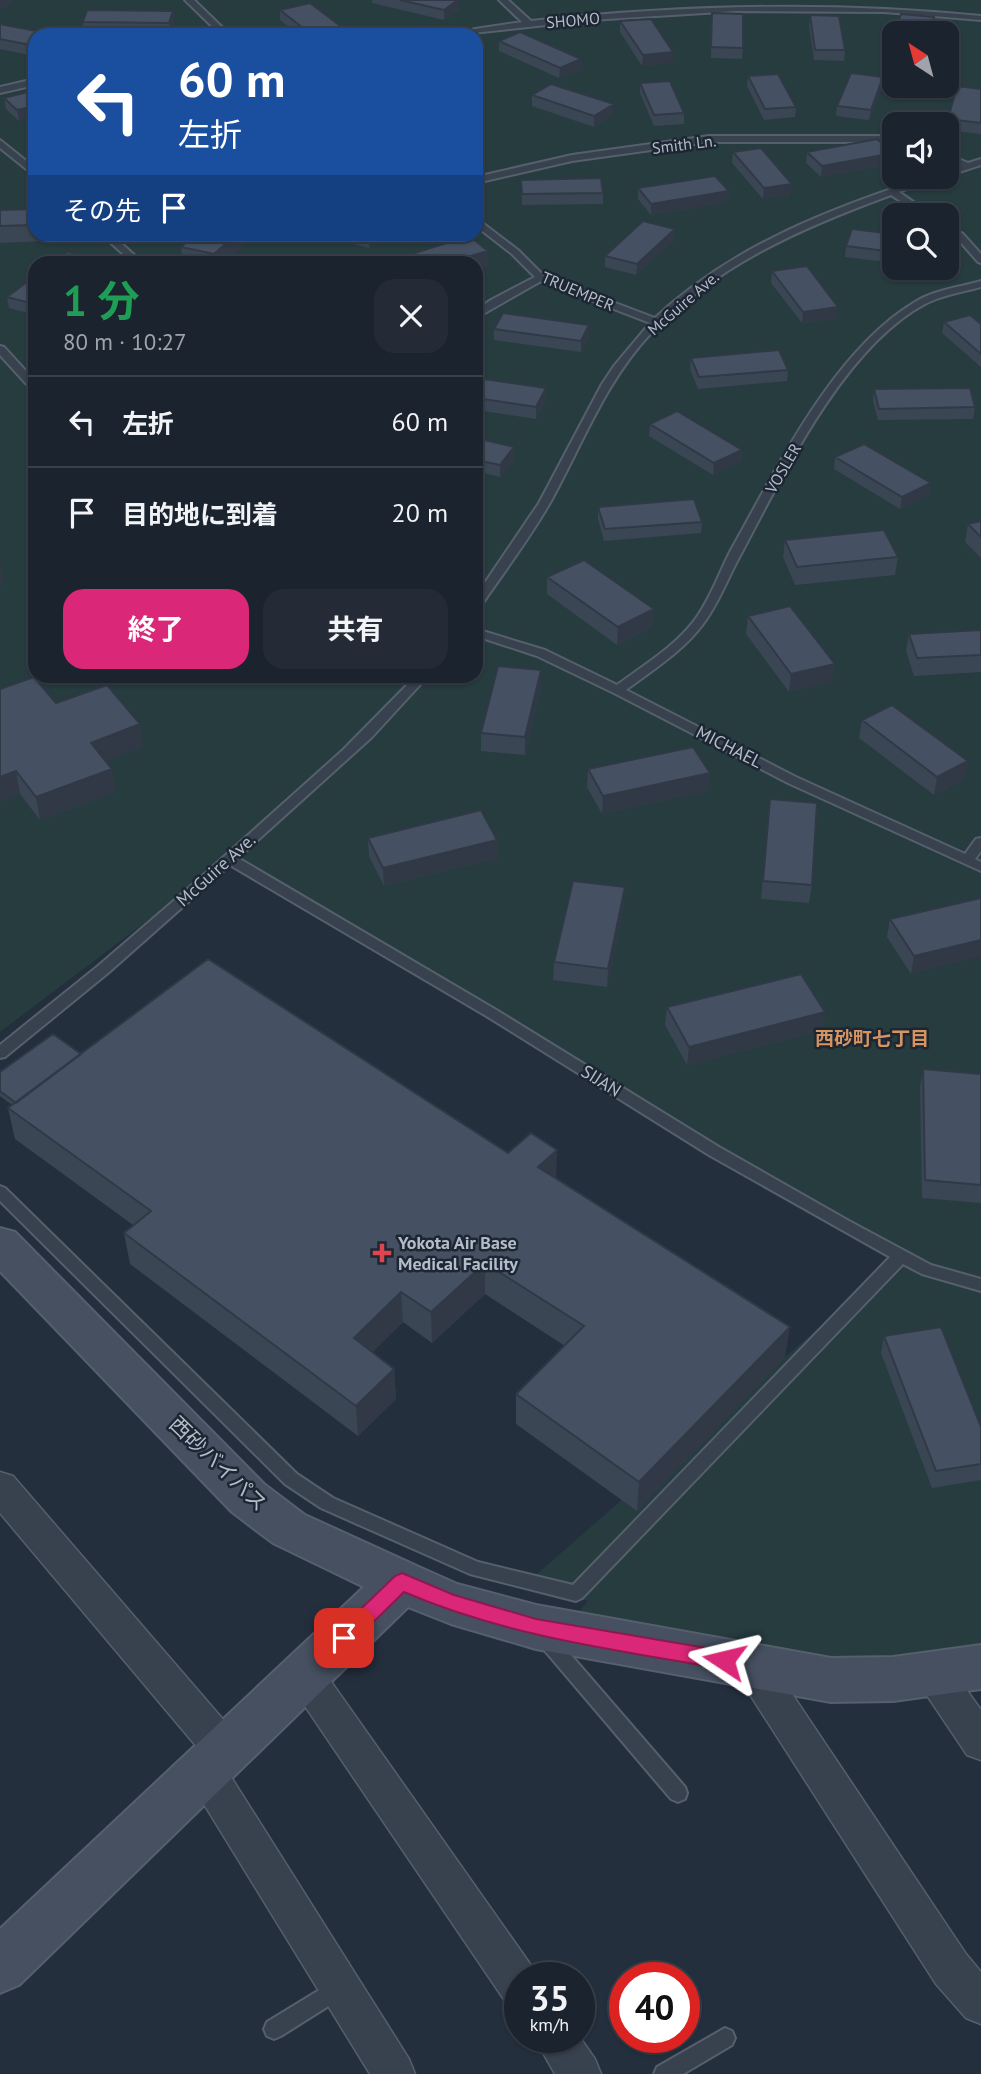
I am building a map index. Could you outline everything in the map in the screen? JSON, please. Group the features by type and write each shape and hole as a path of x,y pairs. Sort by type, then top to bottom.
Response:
{"street":[{"name":"西砂バイパス","path":"0,1244 248,1498 289,1529 402,1582 451,1603 536,1628 831,1680 892,1679 981,1667"},
{"path":"0,1487 215,1761 340,1987 394,2074"},
{"path":"0,1966 402,1582"},
{"path":"751,1664 951,1969 981,2003"},
{"path":"933,1674 981,1742"},
{"path":"305,1675 504,1963"},
{"path":"566,2053 580,2074"}],"lane":[{"path":"189,0 219,28"},
{"path":"503,0 529,24"},
{"name":"SHOMO","path":"483,31 655,12 718,10 874,11 981,18"},
{"path":"0,90 28,84"},
{"name":"Smith Ln.","path":"483,178 572,158 709,139 882,139"},
{"path":"0,143 28,167"},
{"path":"959,162 968,166"},
{"path":"959,169 981,162"},
{"name":"McGuire Ave.","path":"483,594 542,505 617,368 656,322 729,264 797,228 897,189"},
{"path":"891,191 910,203"},
{"name":"TRUEMPER","path":"483,227 515,252 541,278 656,322"},
{"path":"959,235 981,260"},
{"path":"114,242 130,256"},
{"path":"483,311 541,278"},
{"name":"VOSLER","path":"618,690 664,656 700,620 792,453 828,395 860,356 897,318 922,302 981,284"},
{"path":"0,349 28,379"},
{"name":"MICHAEL","path":"483,634 541,653 792,780 981,867"},
{"name":"McGuire Ave.","path":"0,1053 78,992 229,859 352,748 415,683"},
{"path":"967,861 981,842"},
{"name":"SIJAN","path":"229,859 469,1000 714,1151 927,1270 981,1285"},
{"path":"0,1192 300,1485 327,1503 476,1569 576,1593 901,1256"},
{"path":"536,1628 678,1793"},
{"path":"274,2029 340,1987"},
{"path":"664,2074 726,2038"}],"green space":[{"path":"0,0 981,0 981,1665 831,1680 577,1614 588,1601 529,1581 895,1261 229,859 0,1032"}],"building":[{"path":"400,0 458,0 444,10"},
{"path":"310,3 343,28 303,28 280,10"},
{"path":"87,10 173,11 169,23 83,22"},
{"path":"712,13 743,14 743,48 711,47"},
{"path":"901,14 934,17 933,21 899,21"},
{"path":"810,15 839,16 845,50 815,50"},
{"path":"651,19 673,52 643,55 620,21"},
{"path":"0,24 28,29 28,45 0,39"},
{"path":"520,32 581,59 560,68 499,41"},
{"path":"851,73 882,77 871,110 837,106"},
{"path":"778,74 796,107 765,109 748,76"},
{"path":"670,81 684,113 654,115 640,83"},
{"path":"551,84 614,104 594,116 532,95"},
{"path":"959,86 981,89 981,123 959,120 959,112 950,112 954,98 959,98"},
{"path":"28,92 28,108 17,110 4,98"},
{"path":"877,139 882,143 882,155 822,166 807,152"},
{"path":"761,148 792,184 764,188 733,152"},
{"path":"715,176 729,191 651,204 638,188"},
{"path":"601,178 603,193 522,194 521,180"},
{"path":"28,209 28,225 0,226 0,210"},
{"path":"643,221 675,229 637,264 605,256"},
{"path":"852,229 882,233 882,250 846,246"},
{"path":"186,242 228,242 214,254 181,247"},
{"path":"450,242 477,242 488,251 471,256 405,256"},
{"path":"68,252 83,256 62,256"},
{"path":"807,266 838,307 803,312 772,271"},
{"path":"28,281 28,302 7,297"},
{"path":"503,313 589,325 581,341 494,329"},
{"path":"970,315 981,324 981,354 944,322"},
{"path":"779,350 788,370 699,377 691,358"},
{"path":"483,379 546,388 536,407 483,399"},
{"path":"970,388 975,407 879,409 874,389"},
{"path":"677,411 742,450 714,463 650,424"},
{"path":"483,440 514,447 500,465 483,461"},
{"path":"864,444 931,483 902,497 835,457"},
{"path":"694,499 702,522 605,529 598,507"},
{"path":"981,521 981,537 968,524"},
{"path":"884,530 898,557 797,567 785,540"},
{"path":"584,560 654,609 618,627 547,577"},
{"path":"790,606 835,664 791,674 748,616"},
{"path":"981,630 981,655 917,658 909,634"},
{"path":"498,666 541,670 525,737 481,733"},
{"path":"28,679 28,683 39,683 56,703 107,685 140,724 91,743 112,769 36,797 16,771 0,777 0,689"},
{"path":"892,705 968,761 937,777 862,720"},
{"path":"693,747 710,773 603,796 588,769"},
{"path":"770,799 817,803 812,885 763,881"},
{"path":"481,810 497,840 383,868 368,838"},
{"path":"573,881 625,887 608,969 554,962"},
{"path":"981,898 981,940 914,956 890,919"},
{"name":"Yokota Air Base Medical Facility","path":"208,959 508,1153 531,1133 557,1150 538,1167 790,1327 639,1482 516,1394 584,1326 485,1263 431,1312 401,1292 354,1338 394,1369 356,1406 124,1233 151,1211 8,1108"},
{"path":"801,974 825,1012 689,1047 667,1007"},
{"path":"53,1034 81,1054 16,1103 0,1091 0,1072"},
{"path":"923,1069 981,1074 981,1185 925,1180"},
{"path":"941,1327 981,1427 981,1464 936,1471 884,1336"}],"place":[{"name":"Yokota Air Base Medical Facility","path":"382,1253"}],"district":[{"name":"西砂町七丁目","path":"872,1038"}],"route":[{"path":"344,1638 402,1582 451,1603 536,1628 724,1660"}]}
